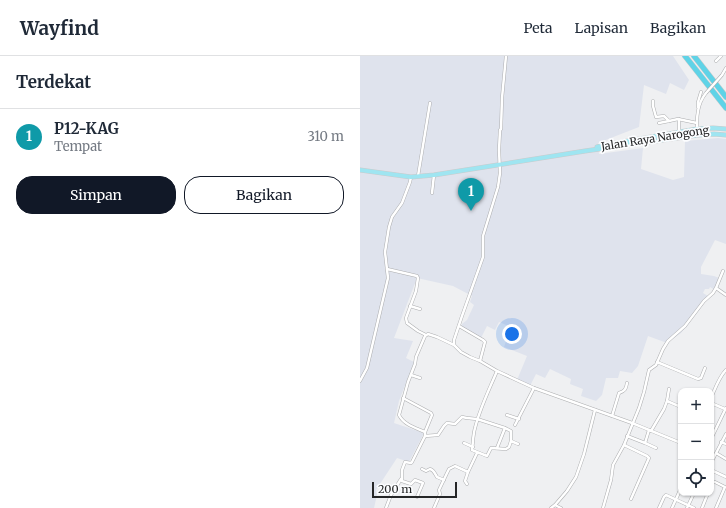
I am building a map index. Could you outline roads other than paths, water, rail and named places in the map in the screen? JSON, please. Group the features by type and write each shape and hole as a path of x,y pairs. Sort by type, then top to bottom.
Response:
{"highway":[{"path":"685,56 726,108"},
{"path":"694,56 726,97"}],"main road":[{"name":"Jalan Raya Narogong","path":"585,151 605,145 697,129 726,129"},
{"name":"Jalan Raya Narogong","path":"360,170 411,177 434,175 698,135 725,135"}],"street":[{"path":"454,345 454,340 483,257 483,236 498,187 500,165 500,130 506,56"},
{"path":"716,61 721,56"},
{"path":"698,110 706,93 722,75 726,68"},
{"path":"698,135 698,102 701,92"},
{"path":"654,101 652,106 656,116 664,116 669,121"},
{"path":"418,176 430,104"},
{"path":"659,123 679,119 697,123"},
{"path":"679,119 679,132"},
{"path":"432,193 434,175"},
{"path":"360,381 367,368 388,278 385,252 389,227 392,217 402,203 411,177"},
{"path":"387,269 417,276 416,291 406,318 407,322 418,331 426,335 430,334 454,345 466,354 497,371 534,388 632,423 678,442"},
{"path":"603,508 611,480 613,465 628,436 644,392 647,374 657,362 668,341 685,326 716,288 723,271"},
{"path":"716,288 726,295"},
{"path":"410,306 420,309"},
{"path":"459,326 485,342 480,361"},
{"path":"425,432 406,424 399,418 399,413 416,357 426,335"},
{"path":"657,362 698,379 701,378 705,368"},
{"path":"714,391 726,370"},
{"path":"425,436 438,435 447,423 455,424 462,417 478,419 511,431 511,442 509,447 506,449 491,448 487,456 472,450 473,437 478,419 483,403 497,371"},
{"path":"411,375 420,378"},
{"path":"612,416 619,393 625,390 627,382"},
{"path":"515,425 534,388"},
{"path":"645,443 650,431 664,409 669,389"},
{"path":"386,508 391,495 401,479 405,462 412,462 425,436 425,432 432,415 431,413 403,398"},
{"path":"667,401 678,406"},
{"path":"714,404 726,409 714,433"},
{"path":"551,508 555,506 567,491 576,476 584,454 595,410"},
{"path":"507,415 519,418"},
{"path":"497,448 505,428"},
{"path":"726,434 716,453 726,459"},
{"path":"628,436 656,448"},
{"path":"511,442 518,444"},
{"path":"721,442 726,444"},
{"path":"464,443 473,446"},
{"path":"624,445 649,458 631,499"},
{"path":"467,484 465,481 477,453"},
{"path":"434,508 440,494 439,490 448,470 455,466 468,472"},
{"path":"422,469 426,471 430,469 432,470 437,477 444,480"},
{"path":"714,471 726,477"},
{"path":"401,479 402,481 411,484 415,480 423,484 417,497"},
{"path":"714,482 725,487 716,508"},
{"path":"659,508 666,495 688,507 694,508"},
{"path":"672,508 678,495"},
{"path":"688,507 693,496"},
{"path":"702,508 707,496"},
{"path":"555,506 561,508"}],"place":[{"name":"P12-KAG","path":"471,211"}]}
